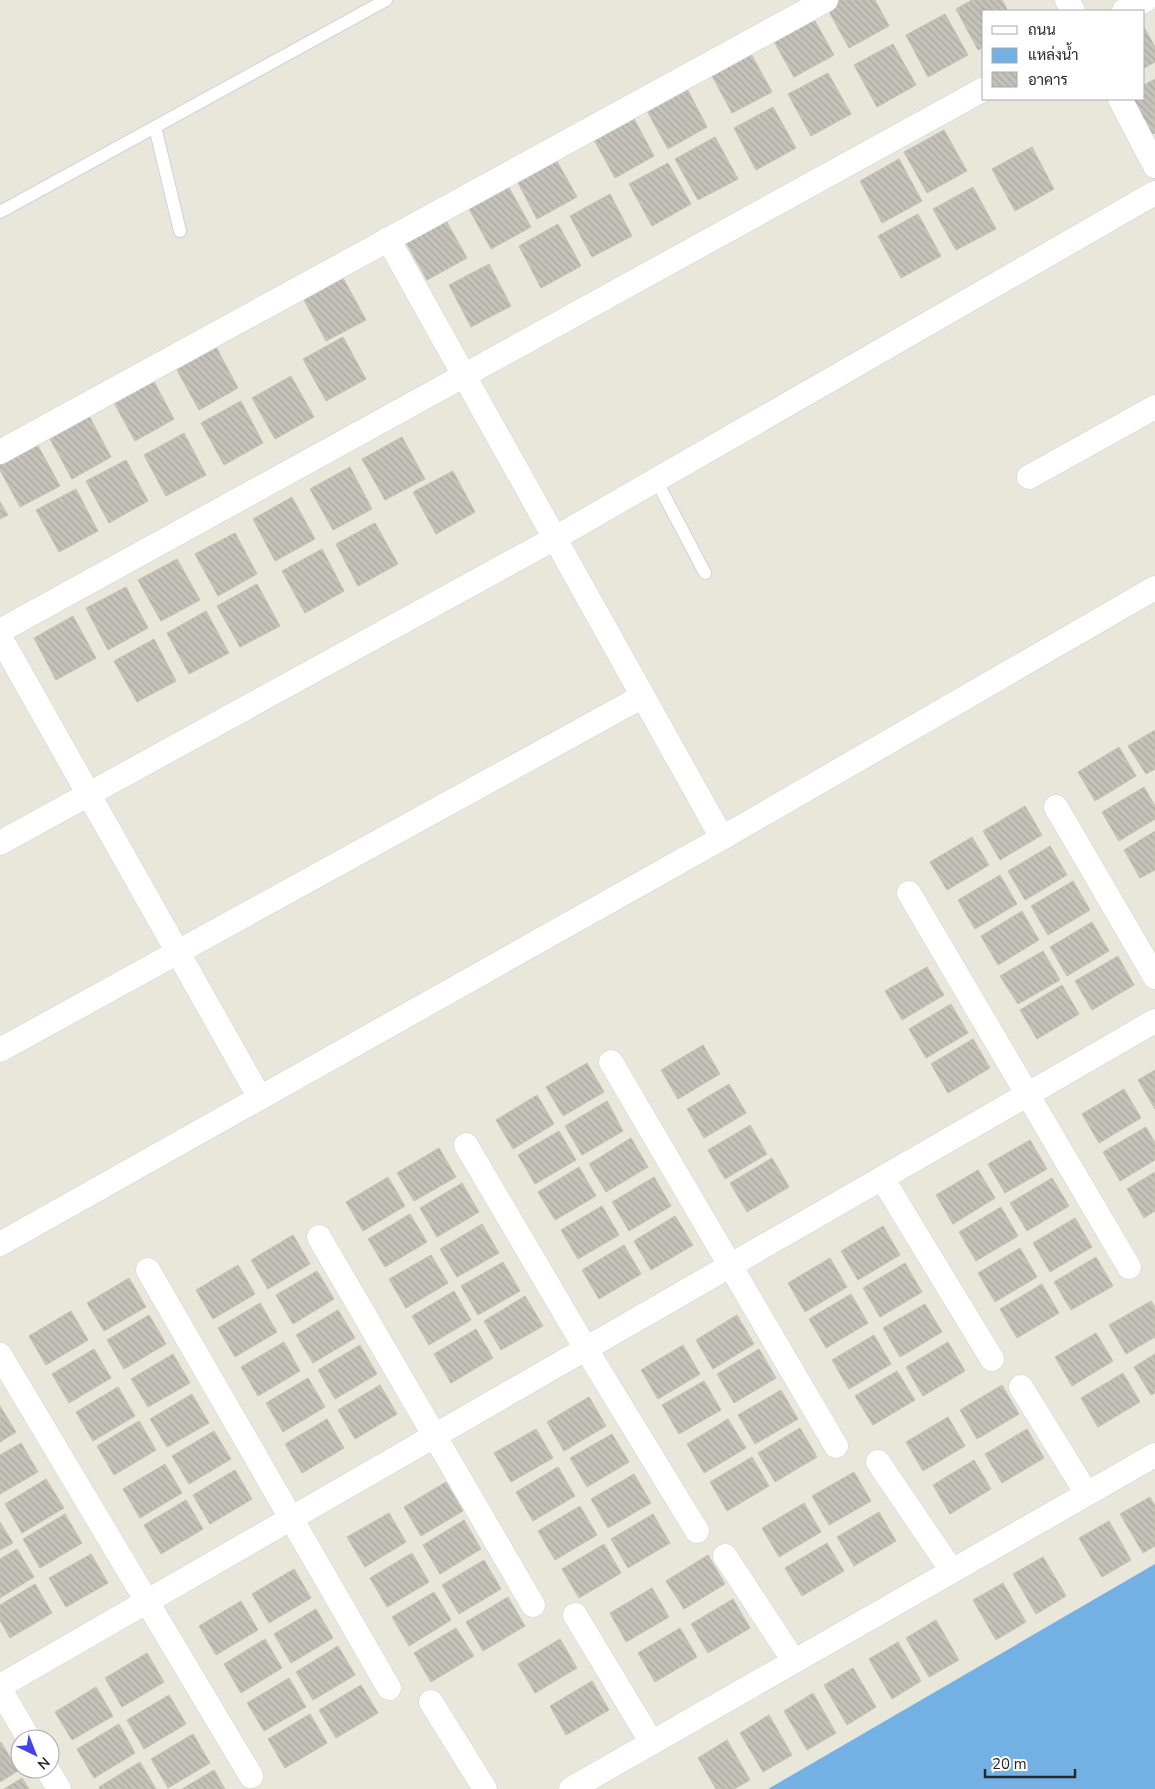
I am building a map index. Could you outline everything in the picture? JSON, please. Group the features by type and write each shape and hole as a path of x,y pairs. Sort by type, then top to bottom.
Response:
{"street":[{"path":"0,452 826,0"},
{"path":"1126,10 1145,0"},
{"path":"0,632 982,90"},
{"path":"1121,100 1155,166"},
{"path":"0,843 555,538 1155,193"},
{"path":"388,239 722,838"},
{"path":"1029,478 1155,407"},
{"path":"0,1244 722,838 1155,588"},
{"path":"0,637 260,1098"},
{"path":"0,1050 643,696"},
{"path":"1056,807 1155,978"},
{"path":"909,893 1130,1267"},
{"path":"24,1729 0,1688 147,1601 1155,1021"},
{"path":"611,1062 836,1446"},
{"path":"466,1146 586,1349 697,1531"},
{"path":"882,1178 992,1359"},
{"path":"319,1237 533,1605"},
{"path":"148,1270 389,1688"},
{"path":"0,1355 251,1776"},
{"path":"1021,1387 1087,1494"},
{"path":"571,1789 1155,1455"},
{"path":"878,1462 952,1571"},
{"path":"725,1556 794,1662"},
{"path":"575,1615 652,1743"},
{"path":"431,1702 484,1789"}],"lane":[{"path":"0,212 386,0"},
{"path":"154,127 180,231"},
{"path":"656,480 705,573"}],"water":[{"path":"1155,1564 1155,1789 768,1789"}],"building":[{"path":"838,0 875,0 889,26 849,48 826,6"},
{"path":"972,0 1002,0 1007,10 982,10 982,48 978,50 956,9"},
{"path":"811,14 834,55 794,77 771,36"},
{"path":"945,14 968,55 928,77 906,35"},
{"path":"1145,29 1155,47 1155,62 1145,67"},
{"path":"893,44 916,85 877,107 854,65"},
{"path":"749,50 772,92 732,113 710,72"},
{"path":"828,73 851,114 811,136 788,94"},
{"path":"1155,79 1155,133 1150,135 1131,100 1145,100 1145,84"},
{"path":"685,85 707,127 668,149 645,107"},
{"path":"773,107 796,148 756,170 734,128"},
{"path":"632,115 654,156 615,178 592,136"},
{"path":"944,130 967,171 927,193 904,152"},
{"path":"715,137 738,179 698,200 675,159"},
{"path":"1032,147 1054,189 1015,211 992,169"},
{"path":"554,156 577,197 537,219 515,177"},
{"path":"899,159 922,201 882,223 860,181"},
{"path":"668,163 691,204 652,226 629,184"},
{"path":"508,186 531,227 491,249 468,207"},
{"path":"973,187 996,229 956,250 933,209"},
{"path":"610,194 632,236 592,257 570,216"},
{"path":"918,214 941,256 901,278 878,236"},
{"path":"444,217 467,258 427,280 404,239"},
{"path":"558,224 581,266 541,288 519,246"},
{"path":"489,264 511,306 471,327 449,285"},
{"path":"343,278 366,320 326,341 304,300"},
{"path":"343,337 366,379 326,401 303,359"},
{"path":"216,347 238,388 199,410 176,368"},
{"path":"291,376 314,417 275,439 252,398"},
{"path":"152,378 174,419 135,441 112,399"},
{"path":"241,401 263,443 224,465 201,423"},
{"path":"89,416 111,457 72,479 49,437"},
{"path":"184,433 206,475 166,496 144,455"},
{"path":"402,437 425,479 385,500 362,459"},
{"path":"37,444 60,486 20,507 0,470 0,464"},
{"path":"126,460 148,501 109,523 86,481"},
{"path":"350,467 372,509 333,530 310,489"},
{"path":"453,471 475,512 436,534 413,492"},
{"path":"76,489 98,531 59,552 36,510"},
{"path":"292,497 315,539 275,561 253,519"},
{"path":"0,502 8,515 0,519"},
{"path":"375,523 398,564 358,586 336,544"},
{"path":"235,533 257,574 218,596 195,554"},
{"path":"322,549 344,591 305,613 282,571"},
{"path":"177,559 200,600 161,621 138,580"},
{"path":"257,584 280,626 240,647 217,606"},
{"path":"126,587 148,628 108,650 86,608"},
{"path":"206,611 229,653 189,674 167,633"},
{"path":"73,616 96,658 56,680 34,638"},
{"path":"154,639 176,681 137,702 114,661"},
{"path":"1155,730 1155,769 1146,774 1128,746"},
{"path":"1119,747 1136,776 1095,801 1078,772"},
{"path":"1144,787 1155,806 1155,819 1119,841 1102,812"},
{"path":"1025,806 1042,835 1000,860 983,831"},
{"path":"1155,831 1155,870 1140,878 1124,850"},
{"path":"972,837 989,865 947,890 930,862"},
{"path":"1050,846 1067,875 1025,900 1008,871"},
{"path":"1000,875 1017,904 975,929 958,900"},
{"path":"1073,881 1090,910 1048,935 1031,906"},
{"path":"1022,911 1039,940 998,965 981,936"},
{"path":"1092,922 1109,951 1067,976 1050,947"},
{"path":"1043,951 1060,980 1018,1004 1000,976"},
{"path":"1118,956 1134,985 1092,1010 1075,981"},
{"path":"927,967 944,995 902,1020 885,991"},
{"path":"1062,985 1079,1014 1037,1039 1020,1010"},
{"path":"951,1004 968,1033 926,1058 909,1029"},
{"path":"973,1039 990,1068 948,1093 931,1064"},
{"path":"703,1045 720,1074 678,1099 661,1070"},
{"path":"587,1063 604,1092 563,1116 546,1087"},
{"path":"1155,1070 1155,1109 1138,1080"},
{"path":"729,1084 746,1113 704,1138 687,1109"},
{"path":"1124,1089 1141,1118 1099,1143 1082,1114"},
{"path":"537,1095 554,1124 513,1149 496,1120"},
{"path":"607,1101 623,1131 582,1155 565,1126"},
{"path":"750,1125 767,1154 725,1179 708,1150"},
{"path":"1146,1127 1155,1143 1155,1160 1120,1181 1103,1152"},
{"path":"559,1131 576,1160 535,1184 518,1155"},
{"path":"631,1138 648,1167 606,1192 589,1164"},
{"path":"1030,1140 1047,1169 1005,1193 988,1164"},
{"path":"439,1148 456,1177 414,1201 397,1173"},
{"path":"772,1158 789,1187 747,1212 730,1183"},
{"path":"579,1167 596,1196 555,1220 538,1192"},
{"path":"978,1170 995,1198 953,1224 936,1195"},
{"path":"1155,1172 1155,1211 1144,1218 1127,1189"},
{"path":"388,1177 405,1206 363,1231 346,1202"},
{"path":"654,1177 671,1206 629,1231 612,1202"},
{"path":"1052,1178 1069,1206 1027,1231 1010,1203"},
{"path":"462,1183 479,1212 437,1237 420,1208"},
{"path":"602,1206 619,1235 578,1259 561,1230"},
{"path":"1001,1207 1018,1236 976,1261 959,1232"},
{"path":"410,1214 427,1242 385,1267 368,1239"},
{"path":"675,1216 693,1245 651,1270 634,1241"},
{"path":"1075,1218 1092,1247 1050,1272 1033,1243"},
{"path":"482,1224 499,1253 457,1277 440,1249"},
{"path":"883,1226 900,1255 858,1280 841,1251"},
{"path":"293,1235 310,1264 268,1289 251,1260"},
{"path":"624,1245 641,1274 599,1299 582,1270"},
{"path":"1020,1248 1037,1277 995,1302 978,1273"},
{"path":"431,1255 448,1283 406,1308 389,1279"},
{"path":"1096,1257 1113,1286 1071,1310 1054,1282"},
{"path":"830,1258 847,1287 805,1312 788,1283"},
{"path":"503,1262 520,1291 478,1315 461,1286"},
{"path":"905,1263 922,1292 880,1317 863,1288"},
{"path":"238,1265 255,1294 213,1319 196,1290"},
{"path":"317,1271 334,1299 293,1324 276,1295"},
{"path":"129,1278 146,1307 104,1331 87,1303"},
{"path":"1042,1284 1059,1313 1017,1338 1000,1309"},
{"path":"454,1291 471,1320 429,1345 412,1316"},
{"path":"851,1294 868,1323 826,1348 809,1319"},
{"path":"525,1296 543,1326 501,1350 484,1321"},
{"path":"1151,1301 1155,1307 1155,1337 1126,1354 1109,1325"},
{"path":"260,1303 277,1332 235,1357 218,1328"},
{"path":"925,1304 942,1332 900,1357 883,1328"},
{"path":"338,1310 355,1338 313,1363 296,1335"},
{"path":"71,1311 88,1340 46,1365 29,1336"},
{"path":"149,1315 166,1344 124,1369 107,1340"},
{"path":"737,1315 754,1344 713,1369 696,1340"},
{"path":"476,1329 493,1358 451,1383 434,1354"},
{"path":"1096,1333 1113,1361 1072,1386 1055,1357"},
{"path":"874,1335 891,1364 849,1389 832,1360"},
{"path":"284,1342 300,1371 258,1396 241,1367"},
{"path":"948,1342 965,1371 923,1396 906,1367"},
{"path":"360,1345 377,1374 335,1399 318,1370"},
{"path":"683,1345 700,1374 658,1399 641,1370"},
{"path":"94,1349 111,1378 69,1403 52,1374"},
{"path":"759,1349 776,1378 734,1403 717,1374"},
{"path":"173,1354 190,1383 148,1407 131,1379"},
{"path":"1155,1354 1155,1393 1151,1395 1134,1367"},
{"path":"897,1371 915,1400 873,1425 855,1396"},
{"path":"1123,1373 1140,1402 1098,1427 1081,1398"},
{"path":"308,1378 325,1407 283,1432 266,1403"},
{"path":"704,1381 721,1410 679,1434 662,1405"},
{"path":"380,1385 397,1414 355,1439 338,1410"},
{"path":"1002,1385 1019,1414 977,1439 960,1410"},
{"path":"118,1387 135,1416 93,1441 76,1412"},
{"path":"781,1390 798,1419 755,1444 738,1415"},
{"path":"192,1394 209,1423 167,1447 150,1419"},
{"path":"589,1397 606,1426 564,1451 547,1422"},
{"path":"0,1406 16,1432 0,1442"},
{"path":"948,1417 965,1446 923,1471 906,1442"},
{"path":"327,1419 344,1448 302,1473 285,1444"},
{"path":"728,1419 746,1448 704,1473 687,1444"},
{"path":"139,1421 156,1450 114,1475 97,1446"},
{"path":"800,1428 817,1457 775,1482 758,1453"},
{"path":"536,1429 553,1458 511,1482 494,1453"},
{"path":"1027,1429 1044,1458 1002,1483 985,1454"},
{"path":"214,1431 231,1459 189,1484 172,1456"},
{"path":"612,1434 629,1462 587,1487 570,1458"},
{"path":"21,1443 38,1472 0,1494 0,1455"},
{"path":"752,1457 769,1486 727,1511 710,1482"},
{"path":"974,1460 991,1489 950,1514 933,1485"},
{"path":"165,1464 182,1493 140,1518 123,1489"},
{"path":"558,1467 575,1496 533,1521 516,1492"},
{"path":"235,1470 252,1499 210,1524 193,1495"},
{"path":"854,1472 871,1501 829,1525 812,1496"},
{"path":"634,1474 651,1503 608,1528 591,1499"},
{"path":"46,1479 64,1508 22,1533 5,1504"},
{"path":"446,1482 463,1511 421,1536 404,1507"},
{"path":"1150,1497 1155,1506 1155,1546 1143,1553 1120,1514"},
{"path":"186,1500 203,1529 161,1554 144,1525"},
{"path":"804,1503 821,1532 779,1557 762,1528"},
{"path":"580,1506 597,1535 555,1560 538,1531"},
{"path":"879,1512 896,1541 854,1566 837,1537"},
{"path":"389,1513 406,1542 365,1567 347,1537"},
{"path":"65,1514 82,1543 40,1568 23,1539"},
{"path":"653,1514 670,1543 628,1568 611,1539"},
{"path":"464,1520 481,1549 440,1574 423,1545"},
{"path":"1109,1521 1131,1560 1102,1577 1079,1538"},
{"path":"0,1522 13,1543 0,1550"},
{"path":"827,1543 844,1571 802,1596 785,1568"},
{"path":"604,1544 621,1573 579,1598 562,1569"},
{"path":"17,1549 34,1577 0,1598 0,1559"},
{"path":"412,1553 429,1582 387,1607 370,1578"},
{"path":"91,1554 108,1583 66,1607 49,1578"},
{"path":"708,1555 725,1584 684,1609 666,1581"},
{"path":"1043,1557 1066,1596 1036,1614 1013,1574"},
{"path":"484,1560 501,1589 459,1614 442,1585"},
{"path":"294,1569 311,1598 269,1623 252,1594"},
{"path":"1003,1583 1026,1622 996,1640 973,1600"},
{"path":"35,1584 52,1613 10,1638 0,1620 0,1605"},
{"path":"652,1588 669,1617 626,1642 610,1613"},
{"path":"434,1592 451,1620 409,1646 392,1617"},
{"path":"508,1597 525,1626 483,1651 466,1622"},
{"path":"733,1599 750,1628 708,1653 691,1624"},
{"path":"241,1601 258,1630 216,1655 199,1626"},
{"path":"316,1609 333,1638 291,1663 274,1634"},
{"path":"936,1620 959,1660 929,1677 906,1638"},
{"path":"456,1628 474,1656 431,1682 414,1653"},
{"path":"680,1628 697,1657 655,1682 638,1653"},
{"path":"265,1639 282,1668 241,1693 224,1664"},
{"path":"560,1639 577,1668 535,1693 518,1664"},
{"path":"898,1642 921,1681 892,1699 869,1659"},
{"path":"338,1646 355,1675 313,1700 296,1672"},
{"path":"147,1653 164,1682 122,1707 105,1678"},
{"path":"853,1668 876,1707 847,1725 824,1685"},
{"path":"289,1678 306,1707 264,1731 247,1703"},
{"path":"592,1681 609,1710 566,1735 550,1706"},
{"path":"361,1685 378,1713 336,1738 319,1710"},
{"path":"96,1687 113,1716 72,1740 55,1712"},
{"path":"813,1693 836,1733 807,1750 784,1711"},
{"path":"169,1695 186,1724 144,1749 127,1720"},
{"path":"310,1714 327,1743 285,1768 268,1739"},
{"path":"769,1715 792,1755 763,1772 740,1733"},
{"path":"119,1724 135,1753 94,1778 77,1749"},
{"path":"193,1734 210,1763 168,1788 151,1759"},
{"path":"727,1740 750,1780 734,1789 716,1789 698,1758"},
{"path":"0,1743 10,1757 10,1776 0,1782"},
{"path":"140,1762 156,1789 100,1789 99,1787"},
{"path":"214,1770 225,1789 182,1789"},
{"path":"23,1779 29,1789 4,1789"}]}
